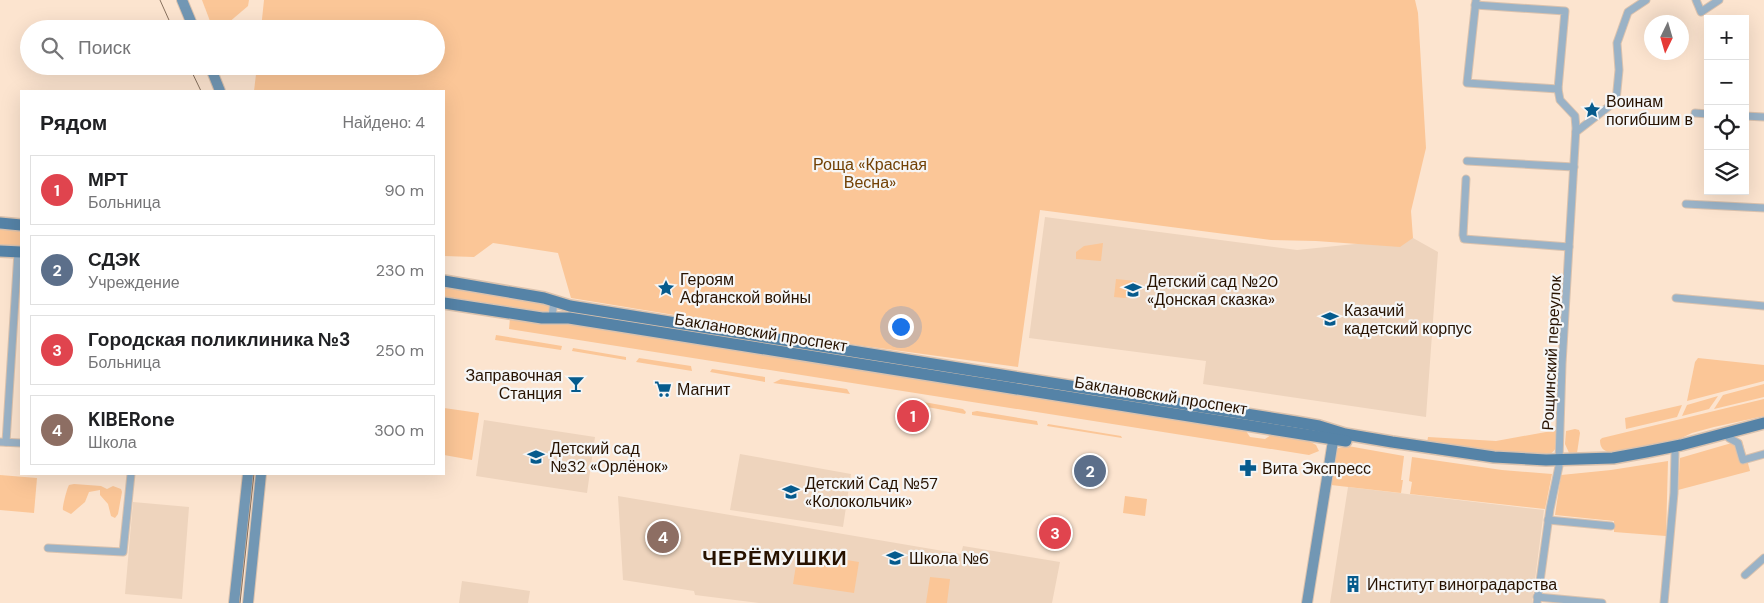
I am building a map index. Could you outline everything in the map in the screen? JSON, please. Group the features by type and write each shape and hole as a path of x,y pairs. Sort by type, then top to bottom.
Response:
{"main road":[{"path":"182,0 190,20"},
{"path":"214,75 220,90"},
{"path":"0,223 20,225"},
{"path":"0,250 20,252"},
{"name":"Баклановский проспект","path":"445,281 544,298 579,308 1296,422 1319,426 1334,435"},
{"name":"Баклановский проспект","path":"445,303 542,318 569,318 1334,435 1494,463 1614,464 1675,452 1764,429"},
{"name":"Баклановский проспект","path":"1559,463 1613,458 1681,445 1764,422"},
{"path":"1307,603 1334,435"},
{"path":"234,603 248,475"},
{"path":"248,603 260,475"}],"street":[{"path":"1576,132 1616,101 1619,70 1618,43 1628,12 1646,0"},
{"path":"1696,0 1701,12 1719,0"},
{"path":"1476,2 1564,11 1558,89 1467,83 1476,2"},
{"name":"Рощинский переулок","path":"1537,600 1548,520 1559,463 1562,364 1576,132 1575,116 1560,100 1558,89"},
{"path":"1695,113 1704,114"},
{"path":"1749,116 1764,117"},
{"path":"1467,162 1574,168"},
{"path":"1466,179 1464,239 1569,247"},
{"path":"1686,204 1764,208"},
{"path":"20,252 3,442 20,443"},
{"path":"1676,298 1764,306"},
{"path":"552,317 554,301"},
{"path":"1730,438 1738,443 1743,460 1764,454"},
{"path":"1664,603 1674,493 1675,452"},
{"path":"48,548 123,552 131,475"},
{"path":"1548,520 1611,526"},
{"path":"1745,575 1764,558"},
{"path":"1537,600 1602,603"}],"shaded area":[{"path":"1045,217 1297,250 1413,238 1438,252 1426,417 1203,384 1206,361 1029,338"},
{"name":"Детский сад №32 «Орлёнок»","path":"484,420 595,437 587,493 476,476"},
{"name":"Детский Сад №57 «Колокольчик»","path":"740,454 851,474 843,527 730,510"},
{"path":"1348,487 1544,510 1532,603 1330,603"},
{"name":"Школа №6","path":"618,496 961,554 963,546 1060,562 1052,603 759,603 695,595 694,591 623,580"},
{"path":"133,502 189,507 182,599 125,594"},
{"path":"462,581 530,591 528,603 459,603"}],"green space":[{"path":"202,0 249,0 248,6 232,20 210,20"},
{"name":"Роща «Красная Весна»","path":"264,0 1415,0 1418,13 1426,148 1411,211 1413,238 1400,247 1271,240 1040,210 1018,367 857,345 571,298 558,253 493,243 474,257 445,256 445,90 254,90 256,75 445,75 445,20 262,20"},
{"path":"0,228 20,230 20,248 0,246"},
{"path":"1103,243 1101,261 1076,259 1076,252 1084,246"},
{"path":"1116,279 1136,281 1134,294 1125,298 1114,297"},
{"path":"445,285 549,305 550,311 543,314 445,299"},
{"path":"510,318 566,322 1246,431 1250,437 1265,439 1271,435 1309,441 1316,445 1319,451 1309,455 509,329"},
{"path":"496,335 562,346 561,350 495,340"},
{"path":"573,348 626,357 626,360 572,351"},
{"path":"639,358 691,366 692,371 636,362"},
{"path":"1698,358 1764,365 1764,381 1687,401 1695,362"},
{"path":"712,369 765,377 765,382 710,372"},
{"path":"781,379 847,389 850,394 773,383"},
{"path":"1764,384 1764,397 1714,409 1723,395"},
{"path":"1718,396 1709,409 1682,416 1687,405"},
{"path":"1764,399 1764,416 1692,433 1673,442 1610,453 1601,447 1600,440 1602,438"},
{"path":"918,401 963,409 966,412 965,414 911,404"},
{"path":"1682,405 1677,417 1626,429 1625,418"},
{"path":"445,408 479,413 472,460 445,455"},
{"path":"977,411 1037,421 1038,425 972,415 972,412"},
{"path":"1048,424 1121,436 1122,438 1047,426"},
{"path":"1557,430 1555,450 1550,454 1541,456 1471,450 1427,443 1428,437 1496,441"},
{"path":"1579,430 1580,433 1577,453 1570,455 1565,444 1566,431"},
{"path":"1742,440 1750,471 1678,490 1680,458"},
{"path":"1348,446 1404,456 1401,493 1331,485 1334,456 1338,448"},
{"path":"1412,457 1502,470 1552,474 1545,509 1410,494 1412,482 1409,481"},
{"path":"1668,461 1666,536 1614,532 1614,521 1555,515 1561,475 1611,470"},
{"path":"0,475 37,478 34,513 0,510"},
{"path":"74,484 101,486 107,489 113,486 121,489 118,514 115,518 111,516 108,504 100,495 100,490 89,492 85,502 71,514 63,510 68,487"},
{"path":"1125,496 1147,499 1145,516 1123,513"},
{"path":"798,552 859,562 854,593 793,584"},
{"path":"930,577 950,579 947,603 926,603"}],"tram line":[{"path":"160,0 169,20"},
{"path":"193,75 201,90"},
{"path":"240,603 254,475"}],"place":[{"name":"Воинам погибшим в","path":"1592,110"},
{"name":"Героям Афганской войны","path":"666,288"},
{"name":"Детский сад №20 «Донская сказка»","path":"1133,290"},
{"name":"Казачий кадетский корпус","path":"1330,319"},
{"name":"Заправочная Станция","path":"576,384"},
{"name":"Магнит","path":"663,389"},
{"name":"МРТ","path":"913,416"},
{"name":"Детский сад №32 «Орлёнок»","path":"536,457"},
{"name":"Вита Экспресс","path":"1248,468"},
{"name":"СДЭК","path":"1090,471"},
{"name":"Детский Сад №57 «Колокольчик»","path":"791,492"},
{"name":"Городская поликлиника №3","path":"1055,533"},
{"name":"KIBERone","path":"663,537"},
{"name":"Школа №6","path":"895,558"},
{"name":"Институт виноградарства","path":"1353,584"}],"district":[{"name":"ЧЕРЁМУШКИ","path":"775,558"}]}
